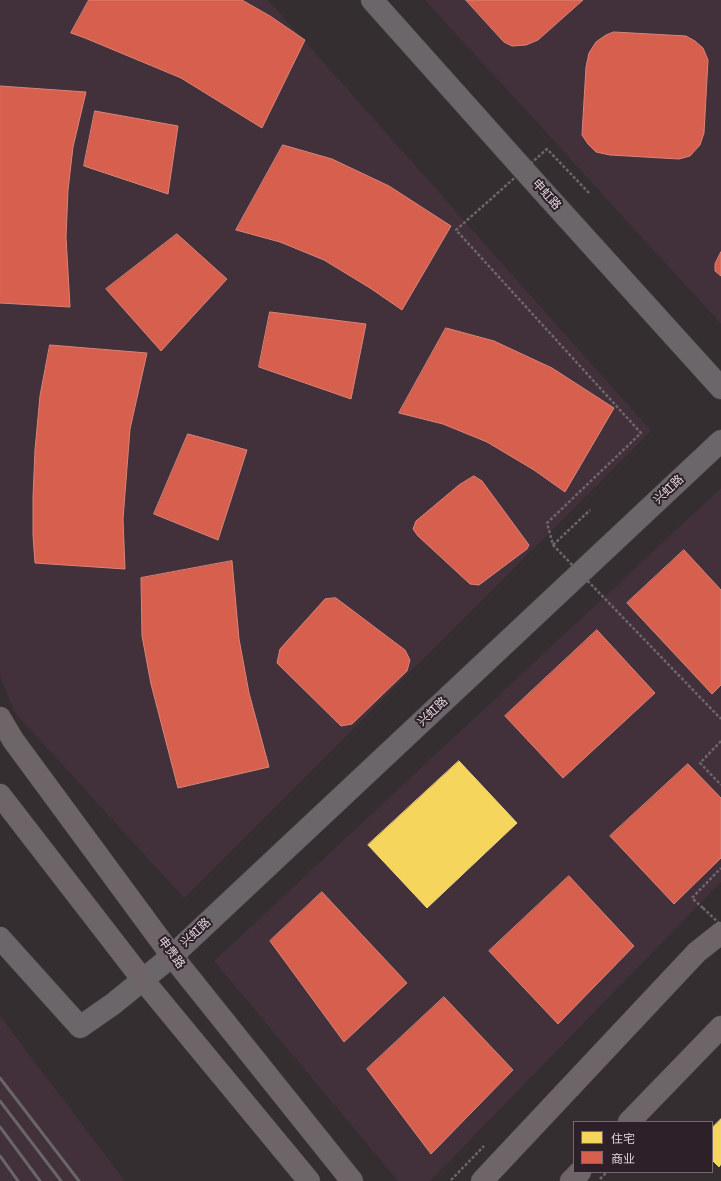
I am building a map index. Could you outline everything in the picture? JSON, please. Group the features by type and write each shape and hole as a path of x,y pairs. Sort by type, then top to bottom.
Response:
{"main road":[{"name":"申贵路","path":"0,718 12,740 172,956 352,1181"},
{"path":"0,795 143,980 309,1181"},
{"path":"482,1181 697,952 721,933"},
{"path":"630,1121 721,1027"},
{"path":"571,1181 579,1173"}],"street":[{"name":"申虹路","path":"372,0 550,200 721,388"},
{"name":"兴虹路","path":"0,938 80,1027 113,1004 172,956 721,442"}],"path":[{"path":"589,193 547,149 456,230 641,433 547,523 553,545 721,719"},
{"path":"553,545 590,510"},
{"path":"721,741 700,763 721,785"},
{"path":"721,868 692,898 721,925"},
{"path":"598,1181 606,1173"}],"shaded area":[{"path":"0,0 268,0 651,431 184,898 15,713 0,676"},
{"path":"425,0 721,0 721,324"},
{"path":"721,488 721,882 430,1181 398,1181 214,961"},
{"path":"0,1016 125,1181 0,1181"}],"building: 住宅":[{"path":"459,761 517,823 427,908 368,845"},
{"path":"721,1119 721,1164 719,1167 713,1161 713,1127"}],"building: 商业":[{"path":"89,0 242,0 270,16 305,40 262,128 181,78 71,33"},
{"path":"466,0 583,0 538,40 526,45 512,46 504,42"},
{"path":"614,32 686,36 703,48 708,60 704,133 700,145 690,156 679,159 610,155 596,152 582,135 586,67 589,53 596,42 606,35"},
{"path":"0,86 86,92 73,147 68,190 66,237 70,307 0,303"},
{"path":"95,111 178,126 168,194 84,166"},
{"path":"283,145 332,159 389,186 451,226 402,310 370,288 324,260 280,242 236,230"},
{"path":"177,234 227,279 161,351 106,289"},
{"path":"721,252 721,276 715,271 715,264"},
{"path":"270,312 366,324 351,399 259,367"},
{"path":"446,328 494,341 552,368 614,408 565,492 534,470 487,442 443,424 399,413"},
{"path":"50,345 147,353 130,429 123,519 125,569 35,563 33,497 35,450 40,396"},
{"path":"188,434 247,450 218,540 154,514"},
{"path":"474,476 482,481 529,545 527,549 479,585 470,584 418,536 413,529 416,521 459,485"},
{"path":"684,550 721,590 721,685 712,694 627,603"},
{"path":"232,561 239,639 249,693 269,767 178,788 151,684 142,636 141,578"},
{"path":"336,598 405,650 410,660 407,671 352,724 341,726 277,663 280,649 325,599"},
{"path":"597,630 655,693 563,778 505,716"},
{"path":"688,764 721,798 721,858 674,904 610,836"},
{"path":"569,876 634,946 558,1024 489,951"},
{"path":"322,892 407,983 344,1042 270,941"},
{"path":"444,997 513,1070 431,1154 367,1069"}],"railway":[{"path":"0,1078 79,1181"},
{"path":"0,1101 61,1181"},
{"path":"0,1127 40,1181"},
{"path":"0,1156 18,1181"}]}
